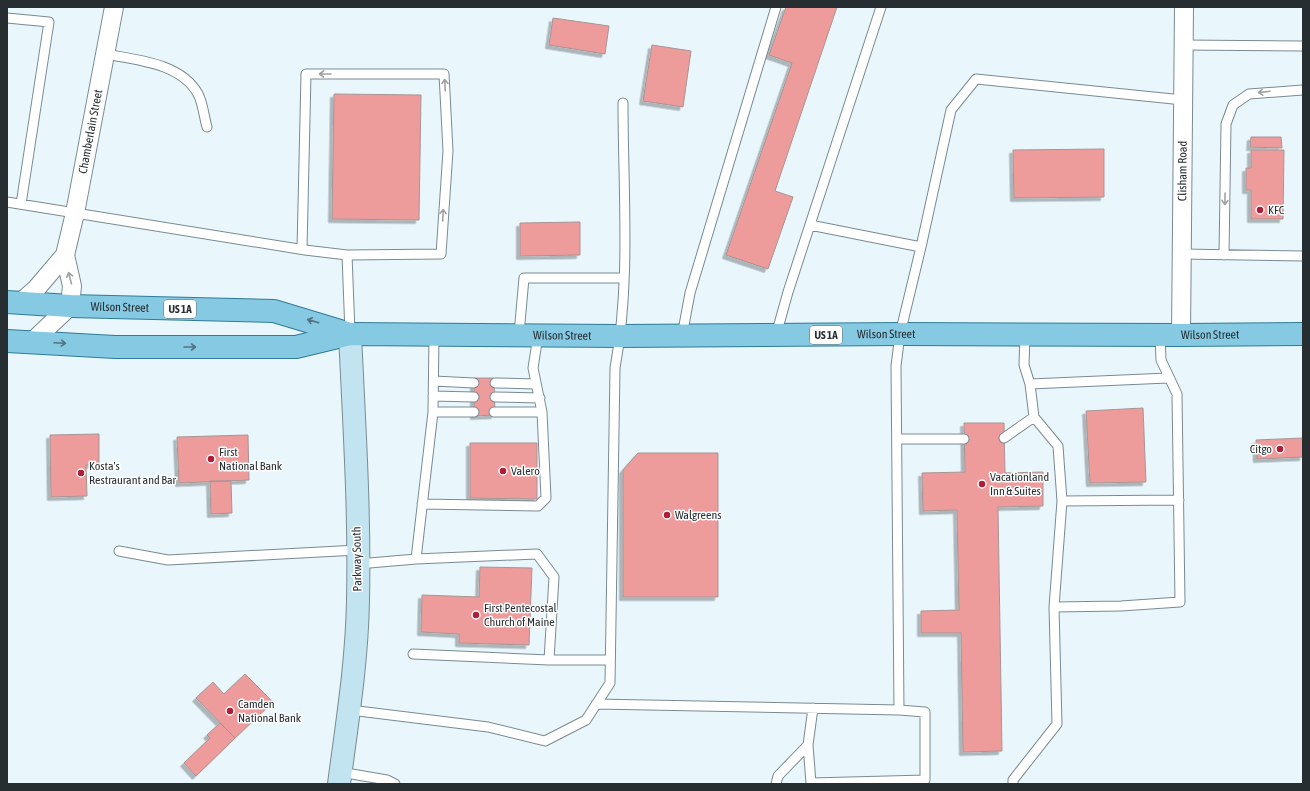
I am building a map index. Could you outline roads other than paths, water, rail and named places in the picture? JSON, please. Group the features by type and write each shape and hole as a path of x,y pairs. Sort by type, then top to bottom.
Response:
{"main road":[{"name":"Wilson Street","path":"14,303 70,306 274,311 350,334"},
{"name":"Wilson Street","path":"7,341 115,346 296,347 350,334 682,336 900,334 1303,334"},
{"name":"Parkway South","path":"340,778 350,710 356,633 358,557 350,334"}],"street":[{"name":"Chamberlain Street","path":"70,306 72,286 65,255 75,213 114,7"},
{"name":"Clisham Road","path":"1171,335 1182,254 1184,7"},
{"name":"Chamberlain Street","path":"14,303 36,289 65,255"},
{"path":"32,342 70,306"}],"lane":[{"path":"682,336 690,293 776,7"},
{"path":"776,335 881,7"},
{"path":"7,18 49,22 21,204"},
{"path":"1184,45 1303,46"},
{"path":"105,54 148,62 178,72 188,81 199,95 206,127"},
{"path":"7,202 302,249 346,254 441,254 448,151 444,74 306,74 302,249"},
{"path":"899,710 896,366 900,334 951,110 976,78 1183,100"},
{"path":"1224,255 1226,124 1233,105 1249,94 1303,90"},
{"path":"350,710 488,727 545,741 586,720 610,683 615,368 621,336 624,278 622,103"},
{"path":"810,225 921,247"},
{"path":"346,254 350,334"},
{"path":"1182,254 1303,256"},
{"path":"422,504 538,506 546,498 542,412 533,368 524,278 624,278"},
{"path":"416,559 433,412 434,334"},
{"path":"1013,784 1013,780 1057,724 1054,607 1062,501 1058,446 1034,416 1030,384 1024,365 1025,335"},
{"path":"1054,607 1121,606 1180,602 1177,394 1168,378 1161,360 1171,335"},
{"path":"1030,384 1168,378"},
{"path":"434,381 474,383"},
{"path":"495,383 536,384"},
{"path":"433,396 474,397"},
{"path":"494,397 540,398"},
{"path":"433,412 474,412"},
{"path":"494,412 542,412"},
{"path":"1004,438 1034,416"},
{"path":"897,439 964,439"},
{"path":"1062,501 1179,500"},
{"path":"119,551 168,560 358,557 416,559 537,554 554,577 549,660"},
{"path":"412,654 549,660 610,660"},
{"path":"596,704 813,708 899,710 925,712 925,780 811,784 808,745 813,708"},
{"path":"776,784 778,776 808,745"},
{"path":"340,778 387,780 395,784"}],"place":[{"name":"KFC","path":"1260,210"},
{"name":"Citgo","path":"1280,449"},
{"name":"First National Bank","path":"211,459"},
{"name":"Valero","path":"503,471"},
{"name":"Kosta's Restraurant and Bar","path":"81,473"},
{"name":"Vacationland Inn & Suites","path":"982,484"},
{"name":"Walgreens","path":"667,515"},
{"name":"First Pentecostal Church of Maine","path":"476,615"},
{"name":"Camden National Bank","path":"230,711"}]}
